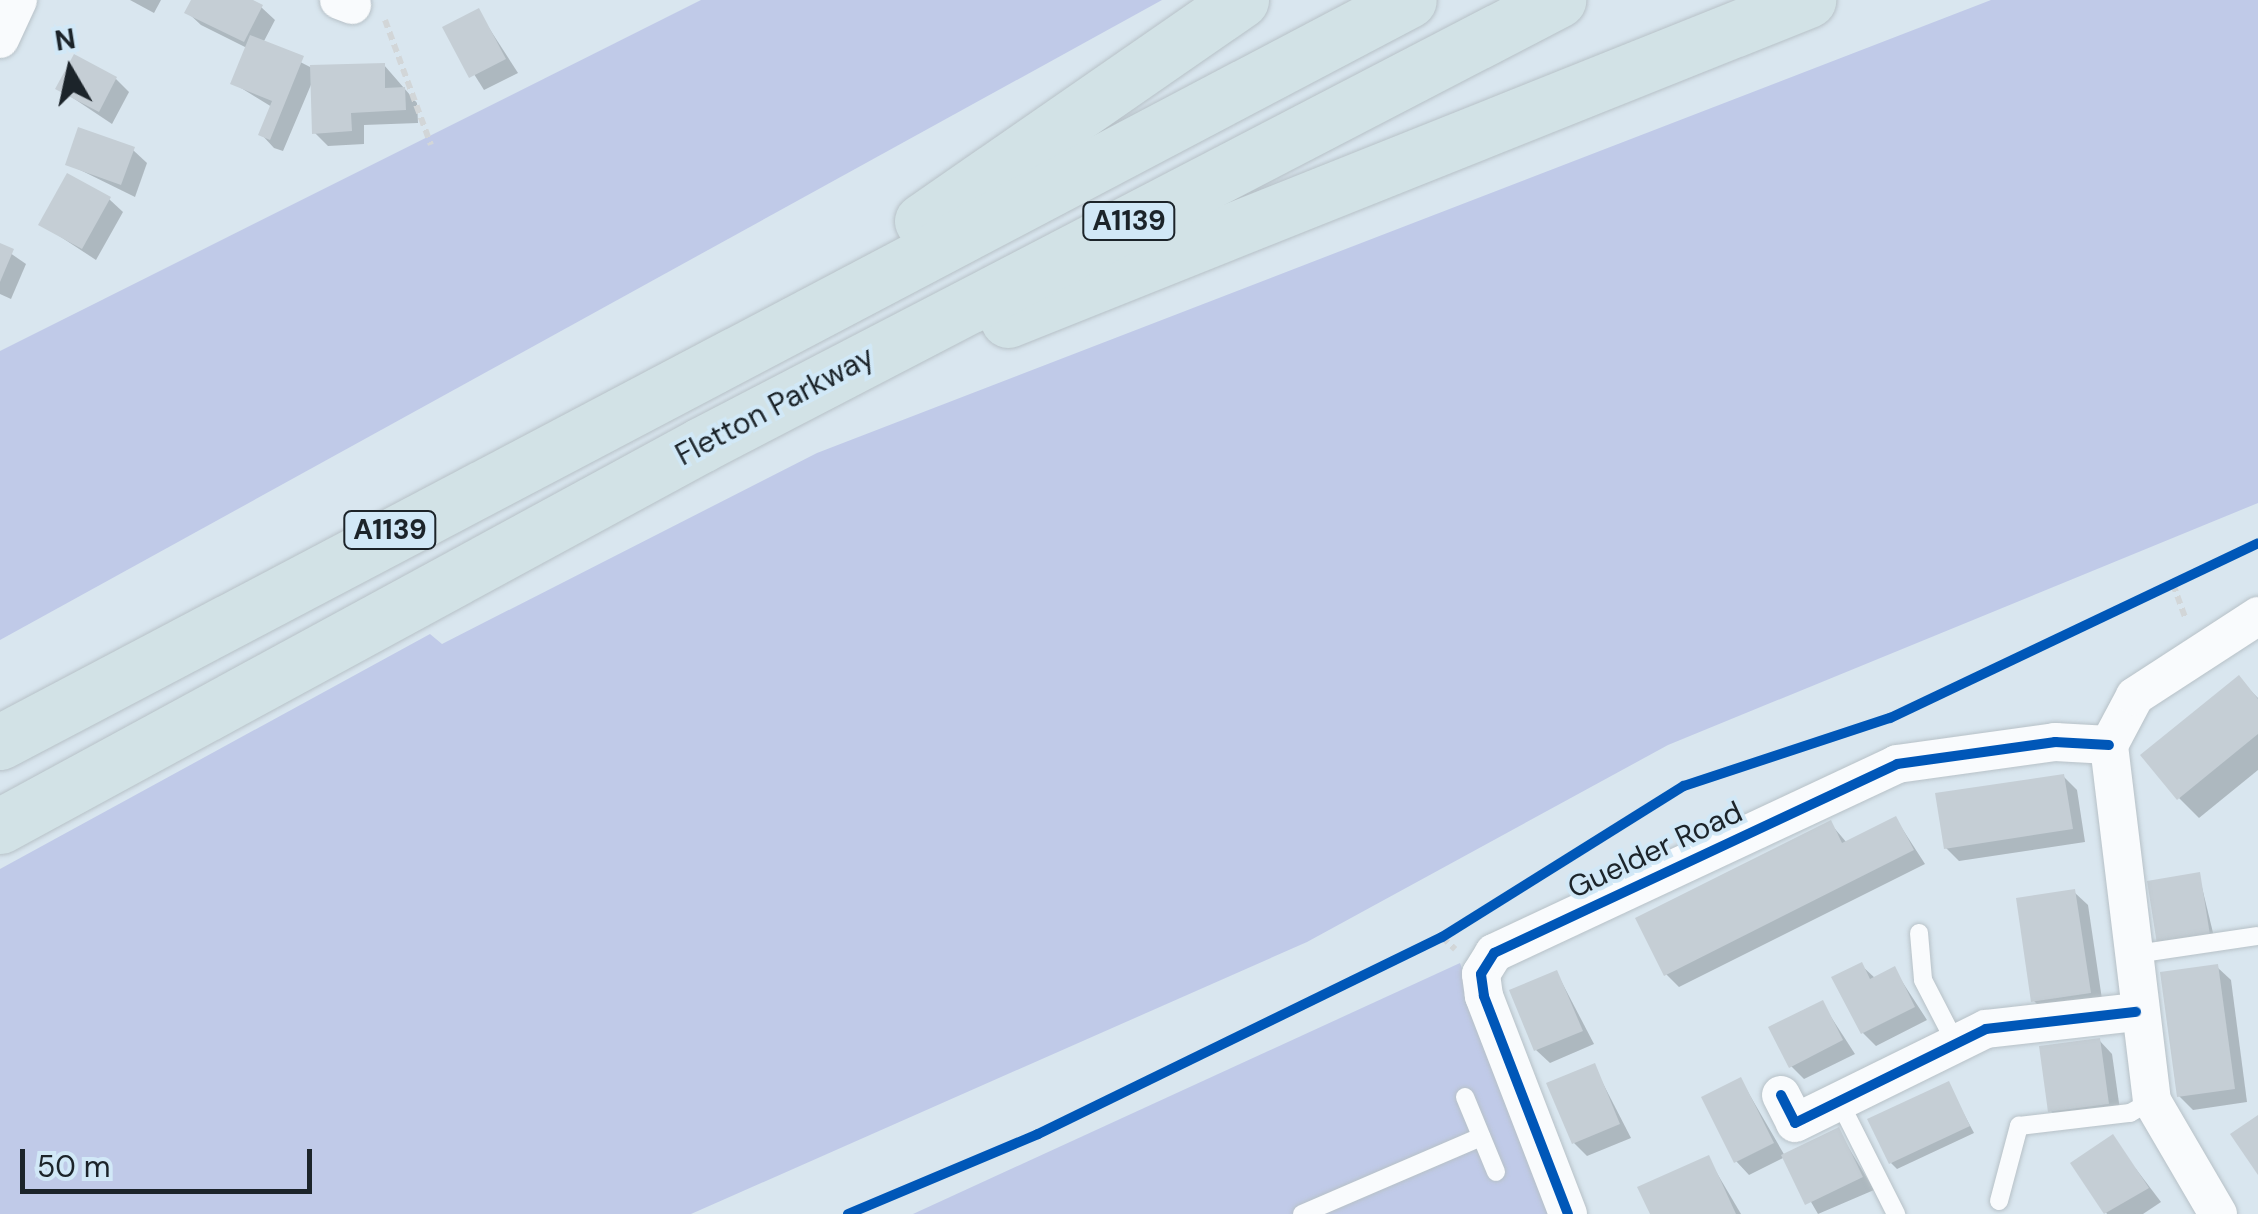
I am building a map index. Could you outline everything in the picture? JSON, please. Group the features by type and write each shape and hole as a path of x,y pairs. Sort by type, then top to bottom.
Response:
{"highway":[{"path":"782,323 1084,101 1241,0"},
{"name":"A1139","path":"0,742 782,323 1409,0"},
{"name":"Fletton Parkway","path":"0,826 701,445 1558,0"},
{"path":"701,445 1808,0"}],"street":[{"path":"0,38 18,0"},
{"path":"2218,1214 2152,1101 2128,955 2109,745 2135,696 2258,616"},
{"name":"Guelder Road","path":"1568,1214 1484,996 1481,974 1494,953 1896,764 2055,742 2109,745"},
{"path":"1781,1095 1794,1123 1986,1029 2136,1012"}],"lane":[{"path":"1919,933 1923,980 1956,1044"},
{"path":"2128,955 2258,936"},
{"path":"1465,1097 1496,1172"},
{"path":"1839,1101 1896,1214"},
{"path":"1999,1201 2019,1126 2130,1113 2152,1101"},
{"path":"1302,1214 1480,1137"}],"path":[{"path":"346,3 385,20 431,146"},
{"path":"2155,592 2190,576"},
{"path":"1424,946 1458,927"}],"shaded area":[{"path":"701,0 1162,0 0,640 0,351"},
{"path":"1991,0 2258,0 2258,503 1668,745 1307,942 691,1214 0,1214 0,869 430,634 442,644 817,453"},
{"path":"1460,963 1552,1214 913,1214"}],"building":[{"path":"191,0 253,0 263,5 244,42 184,13"},
{"path":"479,8 506,59 469,78 442,27"},
{"path":"250,35 304,56 270,140 258,135 272,101 230,84"},
{"path":"74,54 117,77 99,112 55,89"},
{"path":"385,63 385,88 405,87 406,110 351,113 352,131 312,134 310,65"},
{"path":"78,127 135,147 121,185 65,165"},
{"path":"67,173 111,197 82,249 38,225"},
{"path":"0,243 14,249 0,282"},
{"path":"2239,675 2258,699 2258,734 2177,800 2140,755"},
{"path":"2064,774 2073,829 1944,849 1935,793"},
{"path":"1896,816 1914,850 1664,976 1635,918 1831,820 1842,843"},
{"path":"2200,872 2210,935 2157,944 2147,881"},
{"path":"2075,889 2091,993 2031,1002 2016,898"},
{"path":"1862,962 1870,979 1895,966 1915,1007 1861,1034 1831,977"},
{"path":"2218,964 2235,1089 2177,1097 2160,972"},
{"path":"1557,970 1583,1031 1534,1051 1509,990"},
{"path":"1823,1000 1843,1040 1789,1068 1768,1027"},
{"path":"2100,1038 2109,1104 2048,1112 2039,1046"},
{"path":"1595,1063 1620,1124 1572,1144 1546,1083"},
{"path":"1741,1077 1774,1143 1734,1163 1701,1097"},
{"path":"1949,1081 1970,1126 1889,1164 1867,1119"},
{"path":"2258,1115 2258,1175 2230,1134"},
{"path":"1839,1127 1863,1177 1805,1205 1781,1155"},
{"path":"2113,1134 2149,1188 2104,1214 2070,1163"},
{"path":"1709,1155 1736,1214 1650,1214 1637,1187"}],"cycle path":[{"path":"848,1214 1038,1134 1442,937 1684,786 1890,718 2258,543"},
{"path":"1568,1214 1484,996 1481,974 1494,953 1897,764 2055,742 2109,745"},
{"path":"1781,1095 1795,1123 1986,1029 2136,1012"}]}
